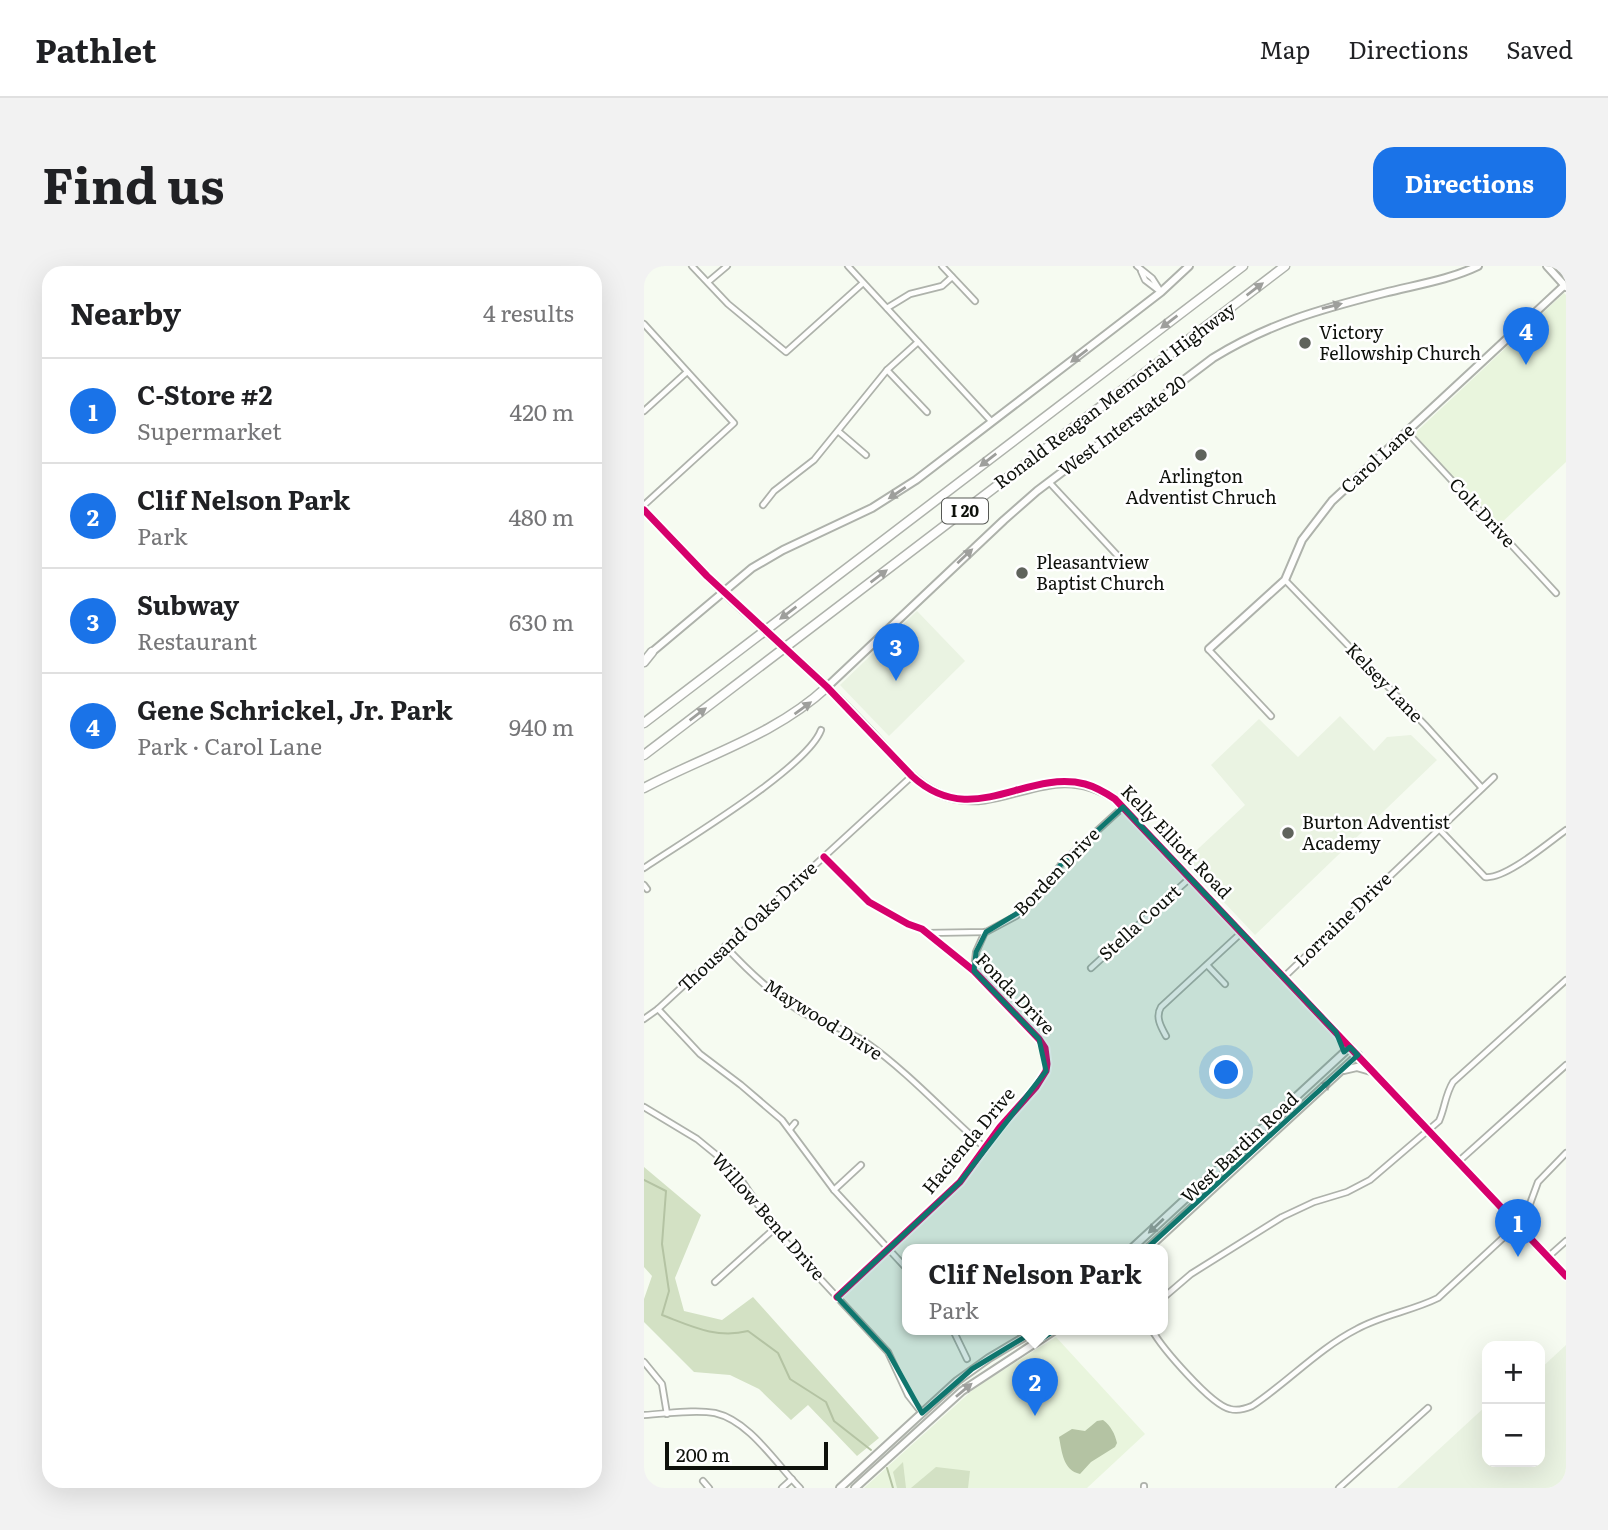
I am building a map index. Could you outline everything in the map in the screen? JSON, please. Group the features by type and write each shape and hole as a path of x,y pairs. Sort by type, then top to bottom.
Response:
{"highway":[{"name":"Ronald Reagan Memorial Highway","path":"644,723 1243,266"},
{"name":"Ronald Reagan Memorial Highway","path":"644,755 1285,266"},
{"path":"644,661 652,653"},
{"path":"644,788 683,767 763,733 792,715 827,687"}],"street":[{"path":"692,266 729,304 786,352 863,282"},
{"path":"708,282 727,266"},
{"path":"848,266 992,422"},
{"path":"942,266 975,301"},
{"path":"652,653 723,591 769,557 852,519 892,496 1161,292 1189,266"},
{"name":"West Interstate 20","path":"827,687 1004,520 1049,482 1139,412 1233,346 1304,314 1446,278 1478,266"},
{"path":"1547,266 1565,285"},
{"path":"1559,266 1566,273"},
{"path":"1139,268 1161,292"},
{"path":"887,308 910,294 942,286 952,277"},
{"name":"Carol Lane","path":"1209,650 1285,580 1303,540 1332,501 1565,285"},
{"path":"644,324 734,423 644,508"},
{"path":"763,505 774,491 814,460 887,370 918,342"},
{"path":"887,370 927,412"},
{"path":"644,411 687,372"},
{"path":"838,432 866,455"},
{"name":"Colt Drive","path":"1407,432 1556,593"},
{"path":"1049,482 1118,556"},
{"name":"Kelly Elliott Road","path":"644,508 673,542 723,591 827,687 912,776 933,791 960,799 992,797 1052,783 1076,783 1101,790 1123,807 1566,1276"},
{"name":"Kelsey Lane","path":"1285,580 1482,788"},
{"path":"1209,650 1272,716"},
{"path":"644,868 768,783 816,742 821,730"},
{"name":"Thousand Oaks Drive","path":"644,1019 659,1009 912,776"},
{"name":"Lorraine Drive","path":"1284,977 1494,777"},
{"name":"Borden Drive","path":"927,933 986,932 1005,923 1028,907 1062,863 1123,807"},
{"path":"1439,829 1489,878 1496,877 1514,866 1566,830"},
{"name":"Fonda Drive","path":"824,858 869,902 927,933 974,971 1039,1039 1046,1054"},
{"name":"Stella Court","path":"1091,968 1190,878"},
{"path":"974,971 976,952 986,932"},
{"path":"1166,1036 1159,1020 1159,1010 1242,932"},
{"name":"Maywood Drive","path":"726,946 762,984 785,1001 813,1017 854,1034 882,1054 985,1147"},
{"path":"1207,965 1225,984"},
{"path":"1168,1294 1191,1274 1282,1217 1314,1202 1360,1186 1429,1130 1443,1112 1446,1092 1453,1083 1566,981"},
{"path":"659,1009 700,1054 749,1091 790,1129 834,1190 902,1263"},
{"path":"1336,1032 1340,1046 1339,1057"},
{"name":"West Bardin Road","path":"1136,1244 1350,1047"},
{"name":"Hacienda Drive","path":"837,1297 960,1182 1038,1083 1046,1071 1046,1054"},
{"name":"West Bardin Road","path":"1153,1244 1358,1055"},
{"path":"1458,1162 1566,1065"},
{"path":"1342,1070 1357,1068 1375,1072"},
{"name":"Willow Bend Drive","path":"644,1107 697,1139 742,1181 774,1229 888,1352 908,1395 922,1413"},
{"path":"790,1129 795,1124"},
{"path":"1156,1335 1174,1361 1221,1405 1228,1409 1244,1409 1258,1402 1338,1340 1358,1328 1423,1306 1438,1298 1517,1225 1527,1212 1538,1182 1566,1153"},
{"path":"834,1190 861,1165"},
{"path":"715,1282 774,1229"},
{"path":"1548,1257 1566,1241"},
{"path":"955,1335 967,1359"},
{"path":"840,1488 972,1369 1029,1335"},
{"path":"855,1488 979,1378 1048,1335"},
{"path":"644,1362 662,1384 667,1414"},
{"path":"929,1421 933,1404"},
{"path":"1339,1488 1428,1408"},
{"path":"644,1415 701,1412 730,1418 744,1427 800,1488"},
{"path":"913,1422 929,1421"},
{"path":"782,1488 792,1479"},
{"path":"703,1481 709,1488"}],"highlighted area":[{"path":"1123,807 1336,1032 1344,1052 1350,1047 1358,1055 1063,1325 1043,1338 1038,1329 972,1369 922,1413 888,1352 837,1297 960,1182 1046,1071 1039,1039 974,971 976,952 986,932 1028,907 1062,863"}],"shaded area":[{"path":"1564,293 1566,462 1498,526 1413,435"},
{"path":"917,611 965,661 889,736 840,685"},
{"name":"Burton Adventist Academy","path":"1340,716 1374,751 1387,737 1411,735 1437,760 1255,935 1185,861 1245,805 1211,765 1259,719 1298,757"},
{"path":"644,1167 701,1215 675,1278 684,1311 722,1320 753,1297 879,1438 857,1456 808,1405 791,1420 759,1389 730,1375 694,1372 644,1322 644,1299 652,1276 644,1267"},
{"path":"1056,1337 1145,1434 1087,1488 864,1488 976,1387"},
{"path":"1566,1345 1566,1488 1397,1488 1482,1410 1482,1467 1545,1467 1545,1364"},
{"path":"1103,1420 1114,1433 1117,1443 1115,1447 1091,1462 1080,1474 1074,1472 1064,1460 1059,1437 1072,1429 1085,1431 1097,1421"},
{"path":"903,1462 906,1488 897,1488 893,1472"},
{"path":"936,1467 970,1471 968,1488 911,1488"}],"waterway":[{"path":"644,1180 666,1191 662,1244 669,1291 662,1315 714,1332 748,1331 778,1353 790,1379 826,1402 834,1421 871,1450"},
{"path":"887,1468 893,1488"}],"cycle path":[{"path":"644,510 707,576 827,687 912,776 934,792 956,798 977,799 1041,784 1063,782 1089,785 1115,799 1566,1276"},
{"path":"824,857 869,902 922,929 974,971 1039,1039 1045,1048 1047,1064 1046,1071 1036,1087 1000,1127 960,1182 837,1297"}],"place":[{"name":"Victory Fellowship Church","path":"1305,343"},
{"name":"Gene Schrickel, Jr. Park","path":"1526,365"},
{"name":"Arlington Adventist Chruch","path":"1201,455"},
{"name":"Pleasantview Baptist Church","path":"1022,573"},
{"name":"Subway","path":"896,681"},
{"name":"Burton Adventist Academy","path":"1288,833"},
{"name":"C-Store #2","path":"1518,1257"},
{"name":"Clif Nelson Park","path":"1035,1416"}]}
